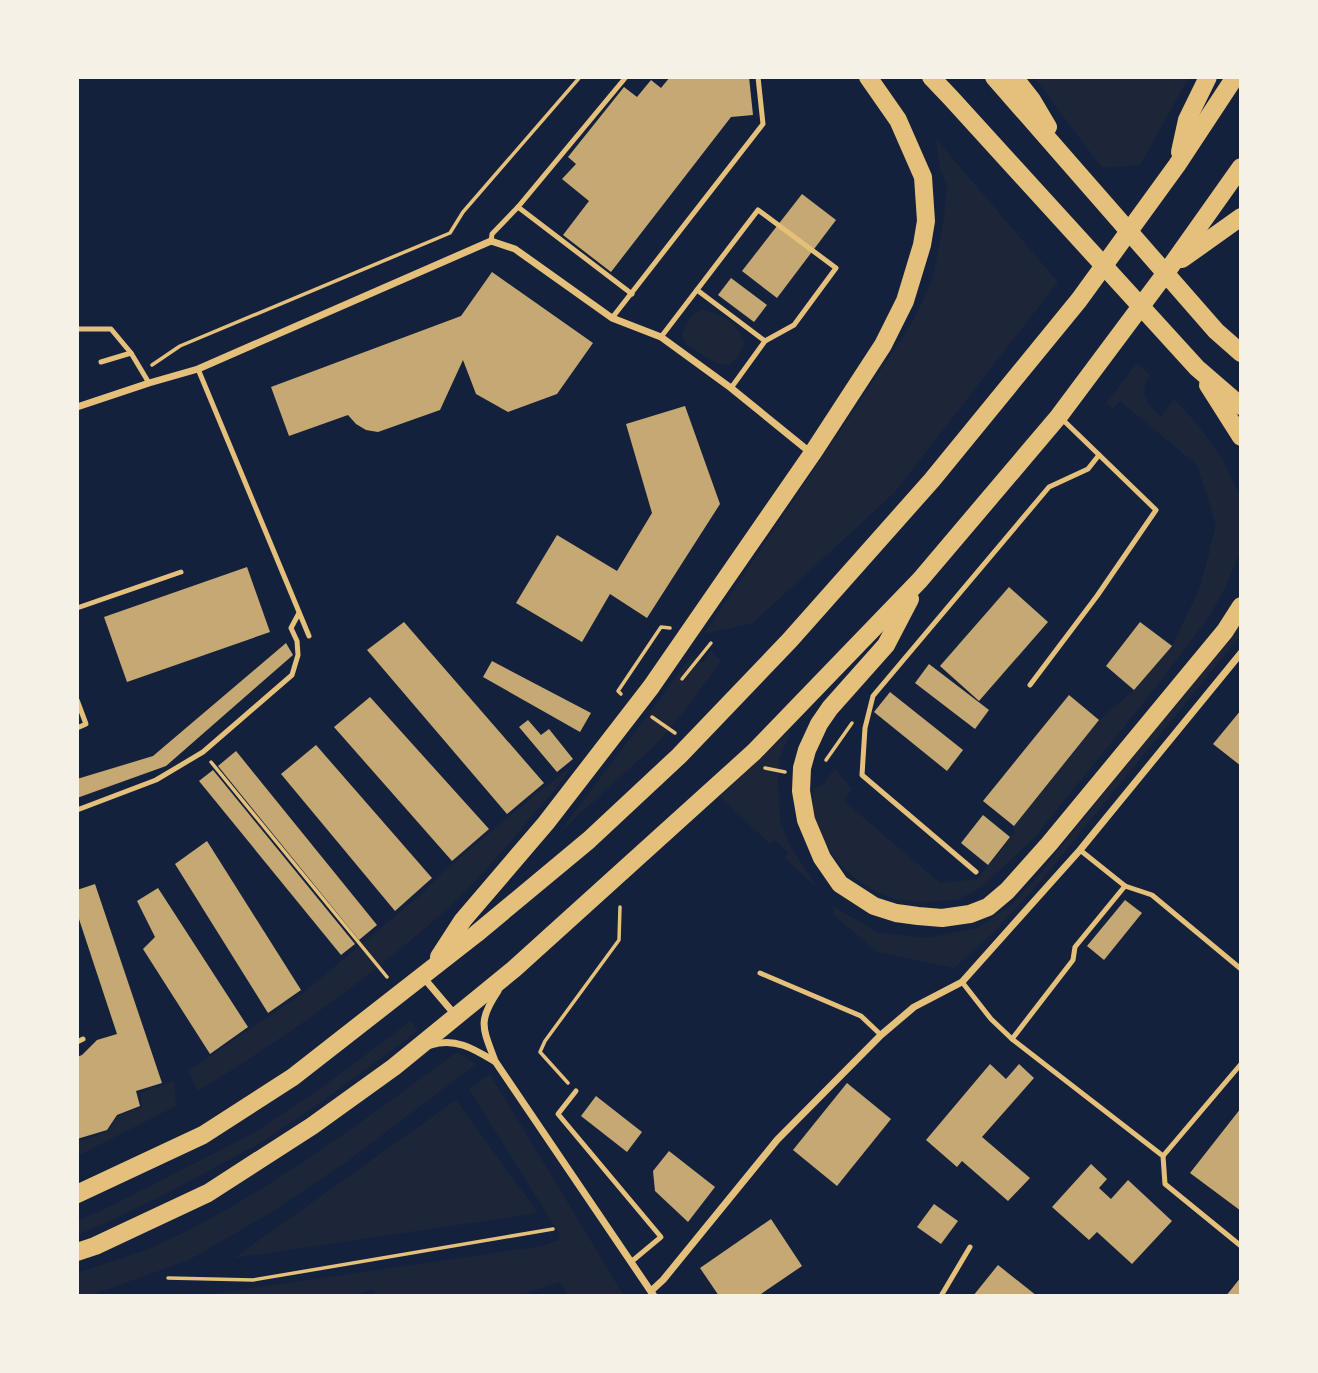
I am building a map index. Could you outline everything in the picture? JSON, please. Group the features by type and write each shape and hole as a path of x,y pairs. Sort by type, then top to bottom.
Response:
{"main road":[{"path":"426,974 463,920 546,823 651,687 812,454 883,345 905,301 926,221 923,177 898,120 868,77"},
{"path":"931,77 1197,368 1241,406"},
{"path":"994,77 1216,331 1241,353"},
{"path":"1014,77 1032,100 1069,163"},
{"path":"1177,165 1187,120 1208,77"},
{"path":"77,1194 203,1135 293,1077 426,974 589,840 679,756 790,640 932,480 1079,300 1177,165 1235,77"},
{"path":"77,1252 208,1194 313,1126 394,1067 514,969 754,752 920,580 1059,416 1241,167"},
{"path":"1168,270 1241,217"},
{"path":"1197,368 1241,437"},
{"path":"920,580 886,645 819,724 802,768 801,791 806,820 822,858 840,884 874,906 896,913 942,918 970,914 988,907 1007,891 1058,834 1225,631 1241,606"}],"street":[{"path":"77,407 198,369 491,241 515,249 612,318 661,337 731,388 812,454"},
{"path":"514,969 486,1009 483,1031 495,1061 631,1262 650,1295 777,1140 881,1035 914,1007 962,982 1080,850 1241,653"},
{"path":"426,974 456,1016"},
{"path":"416,1049 438,1042 453,1042 468,1046 495,1061"}],"lane":[{"path":"491,241 492,234 518,207 626,77"},
{"path":"612,318 763,124 758,77"},
{"path":"518,207 632,294"},
{"path":"661,337 758,210 836,268 794,325 765,341 731,388"},
{"path":"697,290 765,341"},
{"path":"77,329 111,329 131,353 149,383"},
{"path":"100,362 131,353"},
{"path":"198,369 309,636"},
{"path":"1030,685 1097,596 1156,510 1059,416"},
{"path":"976,872 862,775 865,727 873,696 1049,487 1088,468 1099,455"},
{"path":"77,608 181,572"},
{"path":"77,810 156,780 203,752 292,675 298,655 298,641 291,628 299,613"},
{"path":"77,700 86,724 77,727"},
{"path":"1080,850 1125,886 1152,895 1241,969"},
{"path":"1012,1039 1073,960 1075,947 1125,886"},
{"path":"760,973 860,1016 881,1035"},
{"path":"962,982 991,1019 1012,1039 1163,1156"},
{"path":"1241,1064 1163,1156 1165,1184 1241,1246"},
{"path":"576,1091 558,1114 661,1237 631,1262"},
{"path":"941,1296 970,1247"}],"path":[{"path":"142,372 180,346 450,233 463,212 580,77"},
{"path":"618,691 661,627"},
{"path":"821,766 857,716"},
{"path":"203,752 387,977"},
{"path":"576,1091 540,1052 544,1041 619,940 620,908"},
{"path":"168,1278 253,1280 552,1229"}],"shaded area":[{"path":"1034,77 1189,77 1140,165 1102,168"},
{"path":"936,139 1058,282 894,493 753,623 704,634 912,323 933,278 943,225 947,187 940,169"},
{"path":"703,310 729,321 742,337 745,344 729,365 717,364 687,345 682,335 692,316"},
{"path":"1137,363 1150,375 1144,393 1151,407 1161,417 1174,399 1198,425 1223,460 1240,496 1241,549 1226,586 1209,617 1157,686 1034,838 982,887 957,900 922,902 894,899 878,893 841,866 827,847 813,812 813,789 823,785 835,768 852,789 844,801 940,883 977,879 1014,834 1014,826 1099,720 1134,690 1172,646 1201,585 1216,525 1197,465 1120,401 1113,409 1106,403"},
{"path":"1241,620 1241,635 1042,880 994,932 954,968 877,952 834,915 833,906 877,932 926,938 977,928 1012,904 1036,878"},
{"path":"710,651 721,661 683,713 655,745 559,833 692,656 703,663"},
{"path":"792,728 780,757 780,820 788,842 818,889 785,858 788,852 774,840 770,844 720,797"},
{"path":"573,765 556,789 486,869 418,934 327,1006 198,1091 188,1071 303,993 419,896 443,872"},
{"path":"411,1021 418,1031 262,1142 156,1199 77,1235 77,1220 101,1211 252,1134 317,1091"},
{"path":"457,1052 476,1064 349,1160 272,1212 189,1260 88,1296 77,1296 77,1273 165,1242 214,1216 321,1150"},
{"path":"490,1074 624,1296 569,1296 559,1282 518,1296 377,1296 373,1289 351,1296 198,1296 542,1246 559,1240 560,1235 469,1089"},
{"path":"174,1081 176,1106 77,1156 77,1142 107,1132 118,1116 142,1107 140,1093"},
{"path":"456,1100 538,1213 234,1258"}],"building":[{"path":"670,77 749,77 753,115 731,117 611,272 563,235 589,201 562,179 576,164 568,157 624,87 637,97 651,80 661,88"},
{"path":"802,194 836,220 777,298 742,271"},
{"path":"492,272 593,343 557,394 508,412 476,394 463,360 440,410 378,432 366,430 348,415 289,436 271,387 461,316"},
{"path":"731,278 767,305 754,322 718,295"},
{"path":"685,406 720,504 647,618 610,594 582,642 516,603 557,535 617,571 652,513 626,424"},
{"path":"247,567 270,632 127,682 104,617"},
{"path":"1009,587 1048,622 979,701 940,666"},
{"path":"404,622 544,783 507,814 367,650"},
{"path":"1140,622 1172,646 1134,690 1106,666"},
{"path":"286,643 293,655 166,766 77,798 77,779 153,756"},
{"path":"492,661 591,713 580,732 483,677"},
{"path":"929,664 989,710 975,729 915,683"},
{"path":"890,692 963,750 947,771 874,712"},
{"path":"1069,695 1099,720 1014,826 983,801"},
{"path":"370,697 489,829 452,861 334,727"},
{"path":"1241,710 1241,766 1213,744"},
{"path":"528,720 541,735 549,729 573,759 557,772 519,727"},
{"path":"316,745 432,878 395,911 281,774"},
{"path":"236,751 377,925 359,940 218,766"},
{"path":"213,770 355,944 341,955 199,781"},
{"path":"983,815 1010,837 988,865 961,843"},
{"path":"207,841 301,990 268,1013 175,864"},
{"path":"95,884 162,1083 136,1091 140,1106 117,1115 107,1130 77,1139 77,1057 97,1040 117,1034 77,913 77,890"},
{"path":"158,888 248,1027 210,1054 143,949 155,937 137,901"},
{"path":"1125,900 1142,913 1104,960 1087,946"},
{"path":"990,1064 1006,1079 1019,1064 1034,1078 982,1137 1030,1178 1008,1201 962,1161 957,1167 926,1140"},
{"path":"847,1083 891,1119 837,1186 793,1150"},
{"path":"596,1096 642,1132 627,1152 581,1116"},
{"path":"1241,1108 1241,1211 1190,1173"},
{"path":"669,1151 715,1187 688,1222 655,1191 653,1171"},
{"path":"1091,1164 1107,1179 1099,1188 1111,1199 1128,1180 1172,1221 1132,1264 1097,1232 1089,1240 1052,1207"},
{"path":"934,1204 958,1221 941,1244 917,1227"},
{"path":"771,1219 802,1266 758,1296 719,1296 700,1268"},
{"path":"998,1265 1037,1296 973,1296"},
{"path":"1241,1277 1241,1296 1226,1296"}]}
